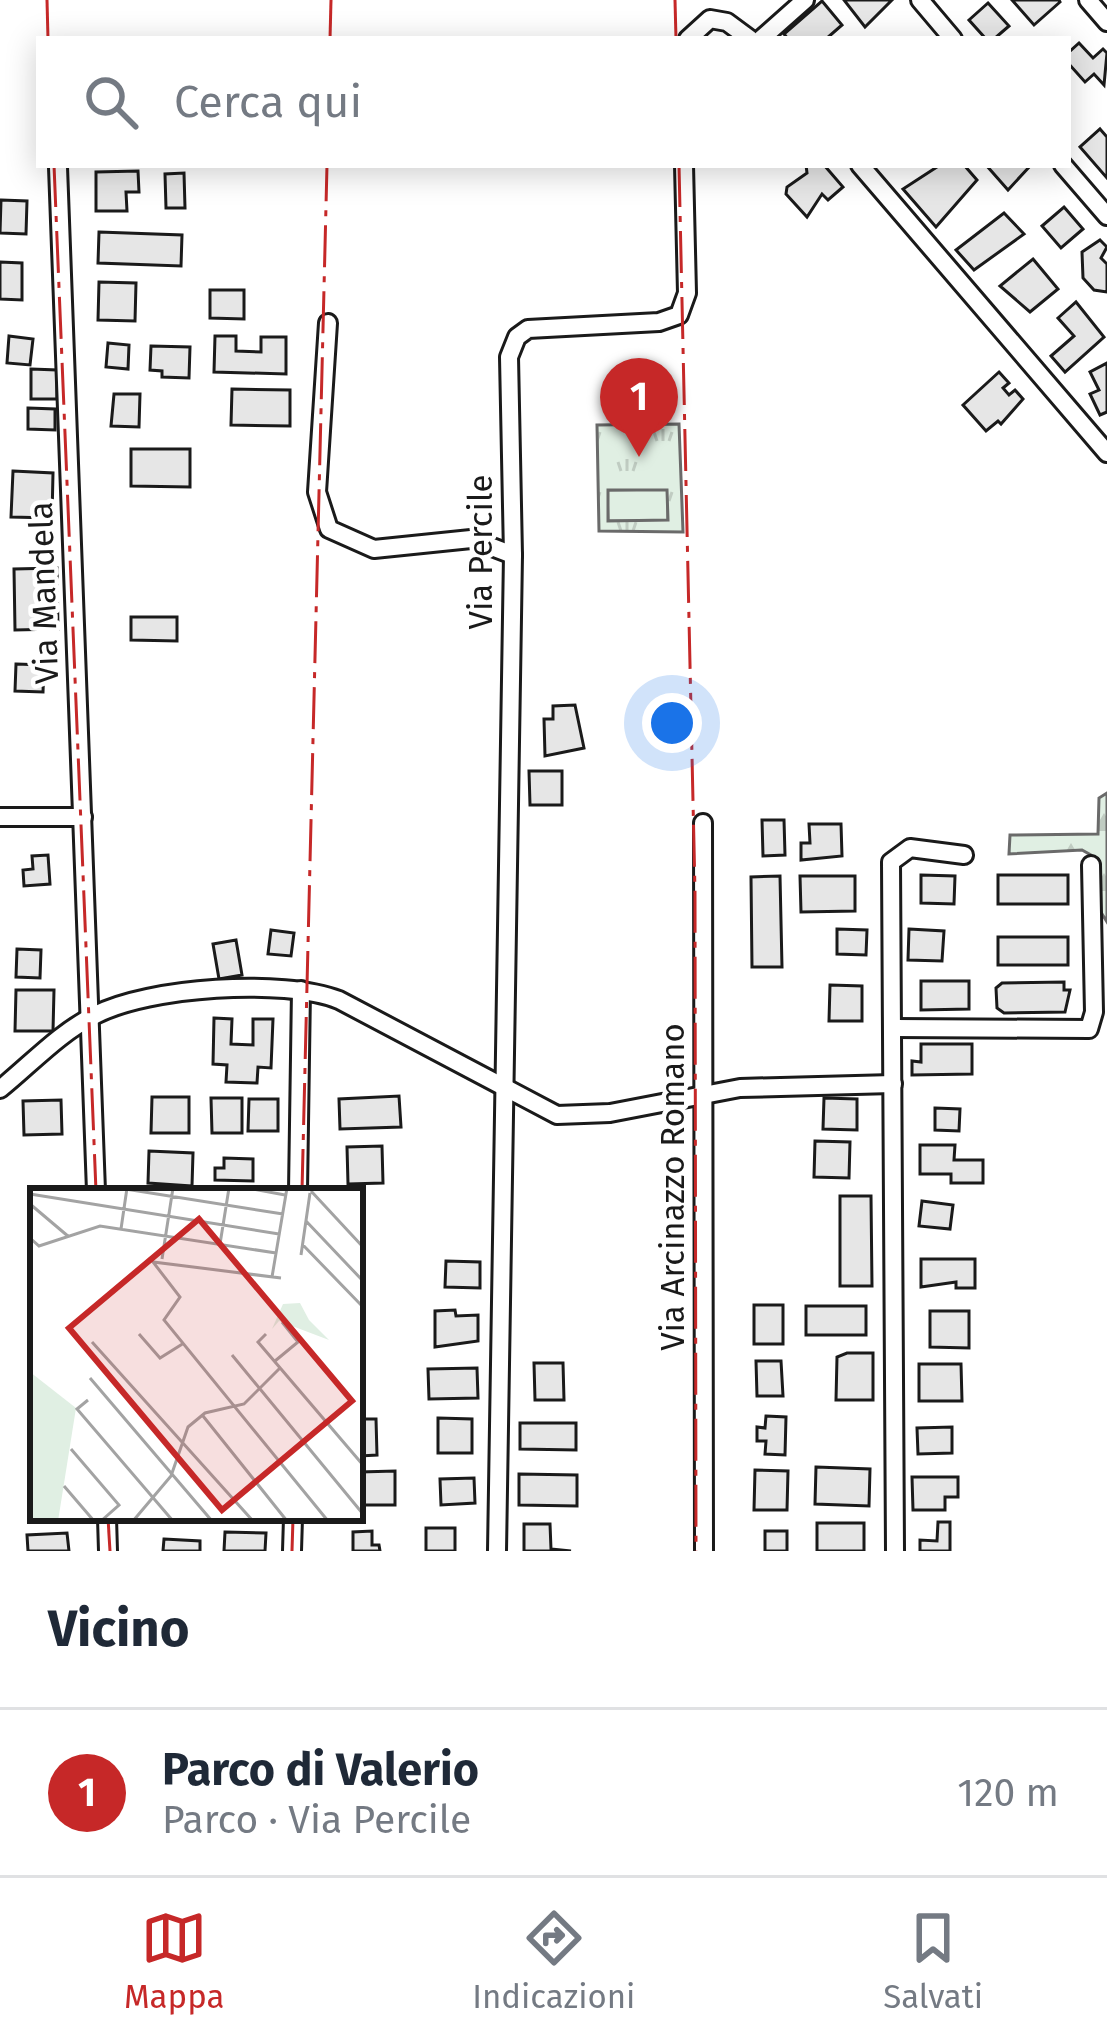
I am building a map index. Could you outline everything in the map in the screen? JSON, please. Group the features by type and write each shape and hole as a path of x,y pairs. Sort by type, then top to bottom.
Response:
{"street":[{"path":"764,36 806,0"},
{"path":"920,0 950,36"},
{"path":"1088,0 1107,22"},
{"path":"691,36 710,20 727,22 746,36"},
{"name":"Via Mandela","path":"58,168 96,1188"},
{"name":"Via Percile","path":"497,1551 513,555 509,365 521,333 536,327 659,322 679,315 686,301 684,168"},
{"path":"863,168 1107,453"},
{"path":"1066,168 1107,216"},
{"path":"328,323 317,492 329,529 374,549 471,539 513,555"},
{"path":"0,817 83,817"},
{"name":"Via Arcinazzo Romano","path":"703,823 704,1551"},
{"path":"895,1551 891,862 910,848 964,855"},
{"path":"895,1028 1089,1029 1094,1022 1091,865"},
{"path":"298,1188 301,990"},
{"path":"0,1089 90,1017 165,996 301,990 340,1000 538,1109 567,1116 619,1112 702,1093 798,1083 893,1084"},
{"path":"106,1521 108,1551"},
{"path":"292,1551 293,1521"}],"green space":[{"path":"679,424 683,532 599,531 597,425","holes":["608,490 667,490 668,520 608,521"]},
{"path":"668,489 668,521 608,521 607,490"},
{"path":"1107,793 1107,922 1099,909 1098,859 1082,850 1009,854 1010,835 1098,834 1099,798"}],"building":[{"path":"844,0 892,0 865,27"},
{"path":"1012,0 1059,0 1060,2 1034,25"},
{"path":"822,1 842,25 829,36 784,34"},
{"path":"988,3 1009,26 997,36 983,36 969,20"},
{"path":"1079,43 1093,58 1103,49 1107,53 1104,85 1094,74 1085,82 1071,66 1071,50"},
{"path":"1100,129 1107,137 1107,178 1080,147"},
{"path":"806,168 827,168 843,187 828,200 822,194 807,217 786,194 787,187 807,173"},
{"path":"935,168 967,168 977,180 936,227 903,189"},
{"path":"989,168 1028,168 1008,190"},
{"path":"138,171 139,192 126,192 127,211 96,211 96,172"},
{"path":"184,173 185,208 166,208 165,174"},
{"path":"1,200 27,201 26,234 0,233"},
{"path":"1064,207 1083,229 1061,248 1042,226"},
{"path":"1004,213 1024,234 974,270 956,250"},
{"path":"99,232 182,235 181,266 98,263"},
{"path":"1100,240 1107,247 1101,258 1107,264 1107,292 1094,290 1083,278 1082,252"},
{"path":"1033,259 1058,289 1030,312 1000,286"},
{"path":"0,262 22,263 22,300 0,299"},
{"path":"99,282 136,283 135,321 98,320"},
{"path":"210,290 244,290 244,319 210,318"},
{"path":"1076,302 1104,337 1065,372 1051,356 1074,336 1058,318"},
{"path":"9,336 33,339 30,365 7,363"},
{"path":"215,336 236,336 236,351 261,352 261,337 286,337 286,374 214,372"},
{"path":"108,343 129,345 128,369 106,367"},
{"path":"151,346 190,347 189,378 162,377 162,371 150,370"},
{"path":"1107,363 1107,412 1100,415 1090,394 1099,390 1090,372"},
{"path":"31,369 57,370 57,399 31,399"},
{"path":"999,372 1009,383 1003,388 1009,395 1015,390 1023,399 1001,424 998,421 986,431 963,405"},
{"path":"232,389 290,390 290,426 231,425"},
{"path":"114,394 140,394 139,427 111,426"},
{"path":"28,408 55,409 55,430 28,429"},
{"path":"131,449 190,449 190,487 131,486"},
{"path":"13,471 53,473 52,518 11,517"},
{"path":"57,568 58,629 15,630 14,569"},
{"path":"131,617 177,617 177,641 131,640"},
{"path":"16,664 44,665 43,692 15,691"},
{"path":"575,705 584,748 545,756 544,719 553,719 553,706"},
{"path":"529,771 562,771 562,805 530,805"},
{"path":"762,820 784,820 785,855 763,856"},
{"path":"809,824 841,824 842,856 801,860 801,843 810,843"},
{"path":"48,855 50,884 24,886 23,870 33,869 32,856"},
{"path":"921,875 955,876 954,904 921,903"},
{"path":"998,875 1068,875 1068,904 998,904"},
{"path":"780,876 782,967 752,967 751,877"},
{"path":"800,876 855,876 855,911 801,912"},
{"path":"837,929 867,930 866,955 837,954"},
{"path":"909,929 944,931 942,961 908,960"},
{"path":"271,930 294,933 291,956 268,954"},
{"path":"998,937 1068,937 1068,965 998,965"},
{"path":"236,940 242,975 219,979 213,944"},
{"path":"17,949 41,950 40,978 16,977"},
{"path":"921,981 969,981 969,1009 921,1010"},
{"path":"1064,982 1064,990 1070,990 1065,1012 1004,1013 997,1008 996,988 1002,983"},
{"path":"830,985 862,986 862,1021 829,1021"},
{"path":"16,990 54,990 53,1031 15,1031"},
{"path":"214,1018 232,1019 231,1044 253,1045 253,1019 273,1019 271,1068 258,1067 257,1083 226,1082 227,1065 213,1064"},
{"path":"921,1044 972,1044 972,1074 912,1075 912,1061 921,1062"},
{"path":"399,1096 401,1127 340,1129 339,1099"},
{"path":"152,1097 189,1097 189,1133 151,1133"},
{"path":"211,1098 242,1098 242,1133 212,1133"},
{"path":"824,1098 857,1099 857,1130 823,1129"},
{"path":"249,1099 278,1099 278,1131 248,1131"},
{"path":"61,1100 62,1134 24,1135 23,1101"},
{"path":"935,1108 960,1109 959,1131 935,1130"},
{"path":"815,1141 850,1142 849,1178 814,1177"},
{"path":"920,1145 955,1145 954,1160 983,1160 983,1183 951,1183 951,1174 920,1174"},
{"path":"382,1146 383,1183 348,1184 347,1147"},
{"path":"149,1151 193,1153 192,1186 148,1183"},
{"path":"224,1158 253,1159 253,1181 215,1180 215,1168 224,1168"},
{"path":"840,1196 871,1196 872,1286 840,1286"},
{"path":"922,1201 953,1205 950,1229 919,1226"},
{"path":"921,1259 975,1259 975,1288 956,1288 956,1282 921,1287"},
{"path":"446,1261 480,1262 480,1288 445,1287"},
{"path":"754,1305 783,1305 783,1344 754,1344"},
{"path":"806,1306 866,1306 866,1335 806,1335"},
{"path":"455,1310 456,1316 478,1315 478,1341 435,1347 435,1311"},
{"path":"930,1311 969,1311 969,1348 930,1347"},
{"path":"873,1353 873,1400 836,1400 837,1357"},
{"path":"756,1361 781,1361 783,1396 757,1396"},
{"path":"534,1363 563,1363 564,1400 535,1400"},
{"path":"919,1364 961,1364 962,1401 919,1401"},
{"path":"477,1368 478,1398 429,1399 428,1369"},
{"path":"766,1416 786,1417 785,1455 765,1454 766,1441 757,1441 757,1427 765,1428"},
{"path":"438,1418 472,1419 472,1453 438,1453"},
{"path":"363,1419 376,1419 377,1455 363,1456"},
{"path":"520,1423 576,1423 576,1450 520,1449"},
{"path":"952,1427 952,1453 918,1454 917,1428"},
{"path":"816,1467 870,1469 869,1506 815,1504"},
{"path":"755,1470 788,1471 787,1510 754,1510"},
{"path":"395,1471 395,1505 363,1505 363,1472"},
{"path":"519,1474 577,1475 577,1506 519,1505"},
{"path":"912,1477 958,1477 958,1497 945,1497 945,1510 913,1510"},
{"path":"474,1478 475,1503 441,1505 440,1479"},
{"path":"938,1522 950,1522 950,1551 920,1551 920,1540 937,1541"},
{"path":"817,1523 864,1523 864,1551 817,1551"},
{"path":"524,1524 550,1524 551,1549 571,1551 524,1551"},
{"path":"426,1528 455,1528 455,1551 426,1551"},
{"path":"372,1531 372,1545 379,1545 380,1551 353,1551 353,1532"},
{"path":"765,1531 787,1531 787,1551 765,1551"},
{"path":"225,1532 266,1533 265,1551 224,1551"},
{"path":"67,1533 69,1551 28,1551 27,1535"},
{"path":"164,1539 200,1541 200,1551 163,1551"}],"power":[{"path":"47,0 48,36"},
{"path":"330,36 331,0"},
{"path":"675,0 676,36"},
{"path":"54,168 96,1188"},
{"path":"302,1188 327,168"},
{"path":"679,168 695,892 696,1551"},
{"path":"108,1521 110,1551"},
{"path":"292,1551 293,1521"}],"place":[{"name":"Parco di Valerio","path":"639,457"}]}
